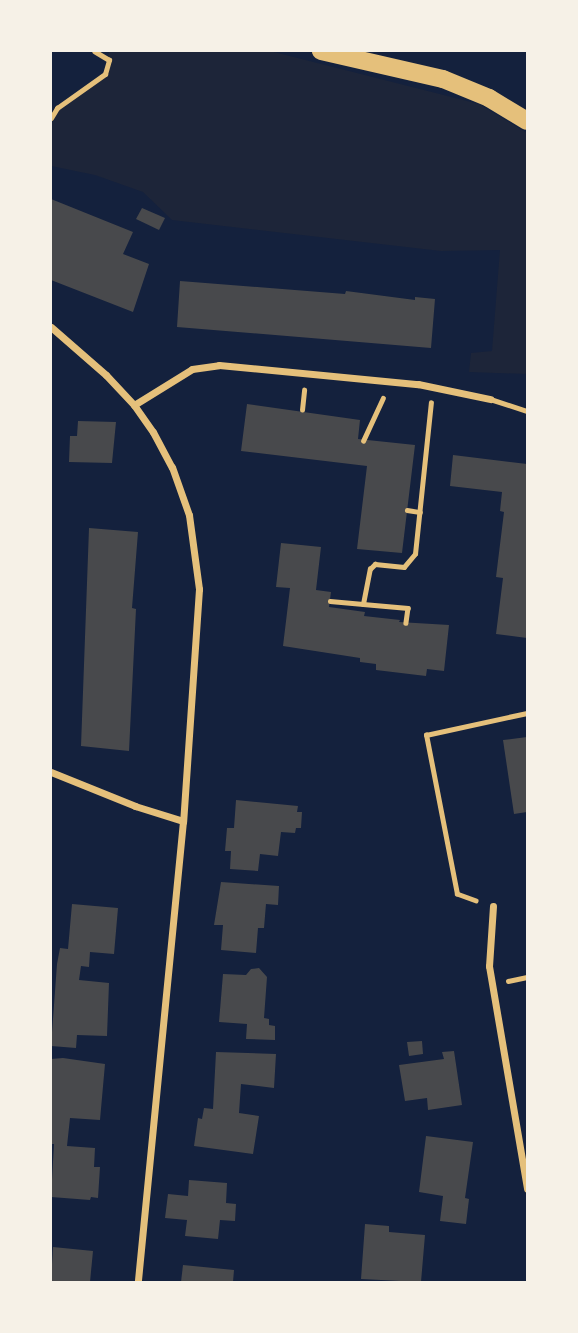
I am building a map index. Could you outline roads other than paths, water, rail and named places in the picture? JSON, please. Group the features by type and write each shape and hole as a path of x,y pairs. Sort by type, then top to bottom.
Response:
{"main road":[{"path":"321,51 443,79 489,98 527,121"}],"street":[{"path":"51,327 85,354 134,405 153,432 172,467 189,515 198,589 183,821 138,1282"},
{"path":"134,405 192,369 219,365 387,380 490,399"},
{"path":"51,772 135,806 183,821"},
{"path":"493,906 489,966 527,1189"}],"lane":[{"path":"51,118 57,108 105,74 109,60 94,51"},
{"path":"490,399 527,411"}]}
